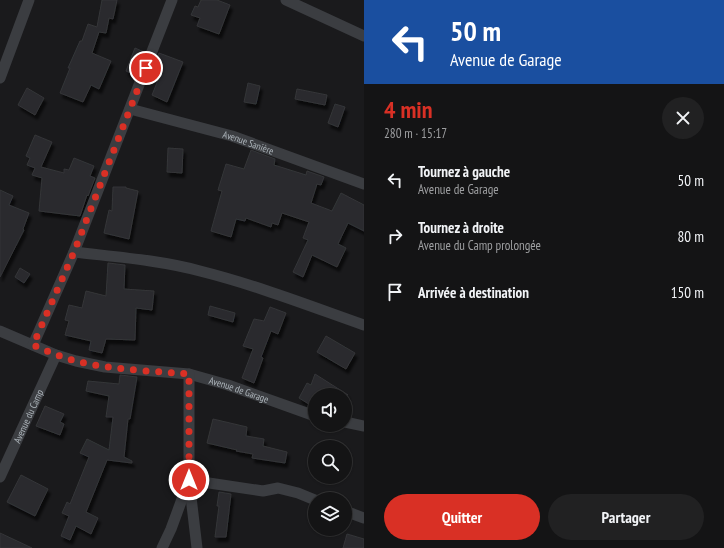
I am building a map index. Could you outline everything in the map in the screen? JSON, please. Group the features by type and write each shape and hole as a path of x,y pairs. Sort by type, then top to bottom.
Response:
{"street":[{"path":"0,78 29,0"},
{"path":"33,345 74,252 172,0"},
{"path":"286,0 364,36"},
{"name":"Avenue Sanière","path":"130,109 232,136 364,184"},
{"path":"74,252 156,261 199,270 249,284 364,325"},
{"name":"Avenue de Garage","path":"0,331 56,355 76,361 105,367 189,374 228,385 308,414"},
{"name":"Avenue du Camp","path":"0,477 56,355"},
{"path":"189,374 189,480 197,548"},
{"path":"352,423 364,426"},
{"path":"189,480 263,491 278,488 308,497"},
{"path":"162,548 171,529 189,480"},
{"path":"352,514 364,518"}],"building":[{"path":"102,0 117,0 113,19 109,18 106,33 99,32 92,53 111,61 99,89 91,85 83,102 60,93 70,68 68,68 80,41 82,41 88,24 97,27"},
{"path":"201,0 217,0 230,5 219,34 197,26 200,18 191,15 195,6 198,7"},
{"path":"135,48 144,52 135,75 126,71"},
{"path":"159,53 183,62 167,102 152,95 162,70 154,67"},
{"path":"248,83 260,86 256,104 244,102"},
{"path":"27,88 44,98 35,115 18,105"},
{"path":"297,89 327,95 325,105 295,99"},
{"path":"335,104 345,107 338,127 328,123"},
{"path":"35,135 52,142 41,167 64,173 64,169 69,170 74,158 94,166 90,176 95,178 80,216 39,211 42,178 32,175 35,168 27,165 30,158 26,156"},
{"path":"168,148 183,149 182,173 167,172"},
{"path":"251,150 275,159 274,165 306,175 307,171 324,177 321,185 317,184 311,203 332,211 341,193 364,205 364,231 348,223 338,244 346,248 337,267 312,255 303,277 293,272 308,240 303,238 309,222 282,213 278,225 272,223 271,227 246,218 245,221 236,219 231,237 211,231 222,191 218,190 226,164 244,169"},
{"path":"113,187 126,187 138,191 129,239 104,233 109,210 112,211"},
{"path":"0,190 13,196 9,205 29,213 23,229 24,230 0,277"},
{"path":"108,263 125,265 124,289 154,291 152,310 136,308 135,340 106,339 102,353 89,350 91,341 65,335 69,321 65,320 69,305 82,308 86,291 106,296"},
{"path":"20,268 30,274 24,283 15,277"},
{"path":"210,306 235,313 233,322 208,315"},
{"path":"270,307 286,313 278,334 271,331 261,357 263,358 254,383 242,378 253,349 243,346 254,319 264,321"},
{"path":"326,336 355,353 346,369 317,352"},
{"path":"315,374 337,388 308,388 308,404 299,398 307,383 311,385"},
{"path":"120,375 137,377 130,419 128,419 124,457 132,461 132,463 107,460 86,512 98,518 91,534 76,526 70,540 61,536 69,516 62,513 67,502 70,504 89,457 80,453 87,439 109,450 113,417 106,417 109,396 86,391 88,381 119,384"},
{"path":"45,406 64,414 60,422 64,424 60,435 36,426"},
{"path":"213,419 247,427 246,436 264,439 263,446 287,452 285,463 252,458 253,454 207,443"},
{"path":"21,475 48,489 35,516 7,502"},
{"path":"219,492 231,494 226,537 215,537 219,506 217,506"},
{"path":"0,533 32,548 0,548"},
{"path":"352,535 364,539 364,548 343,548 346,536"}],"route":[{"path":"146,68 74,252 33,345 56,355 105,367 189,374 189,480"}]}
